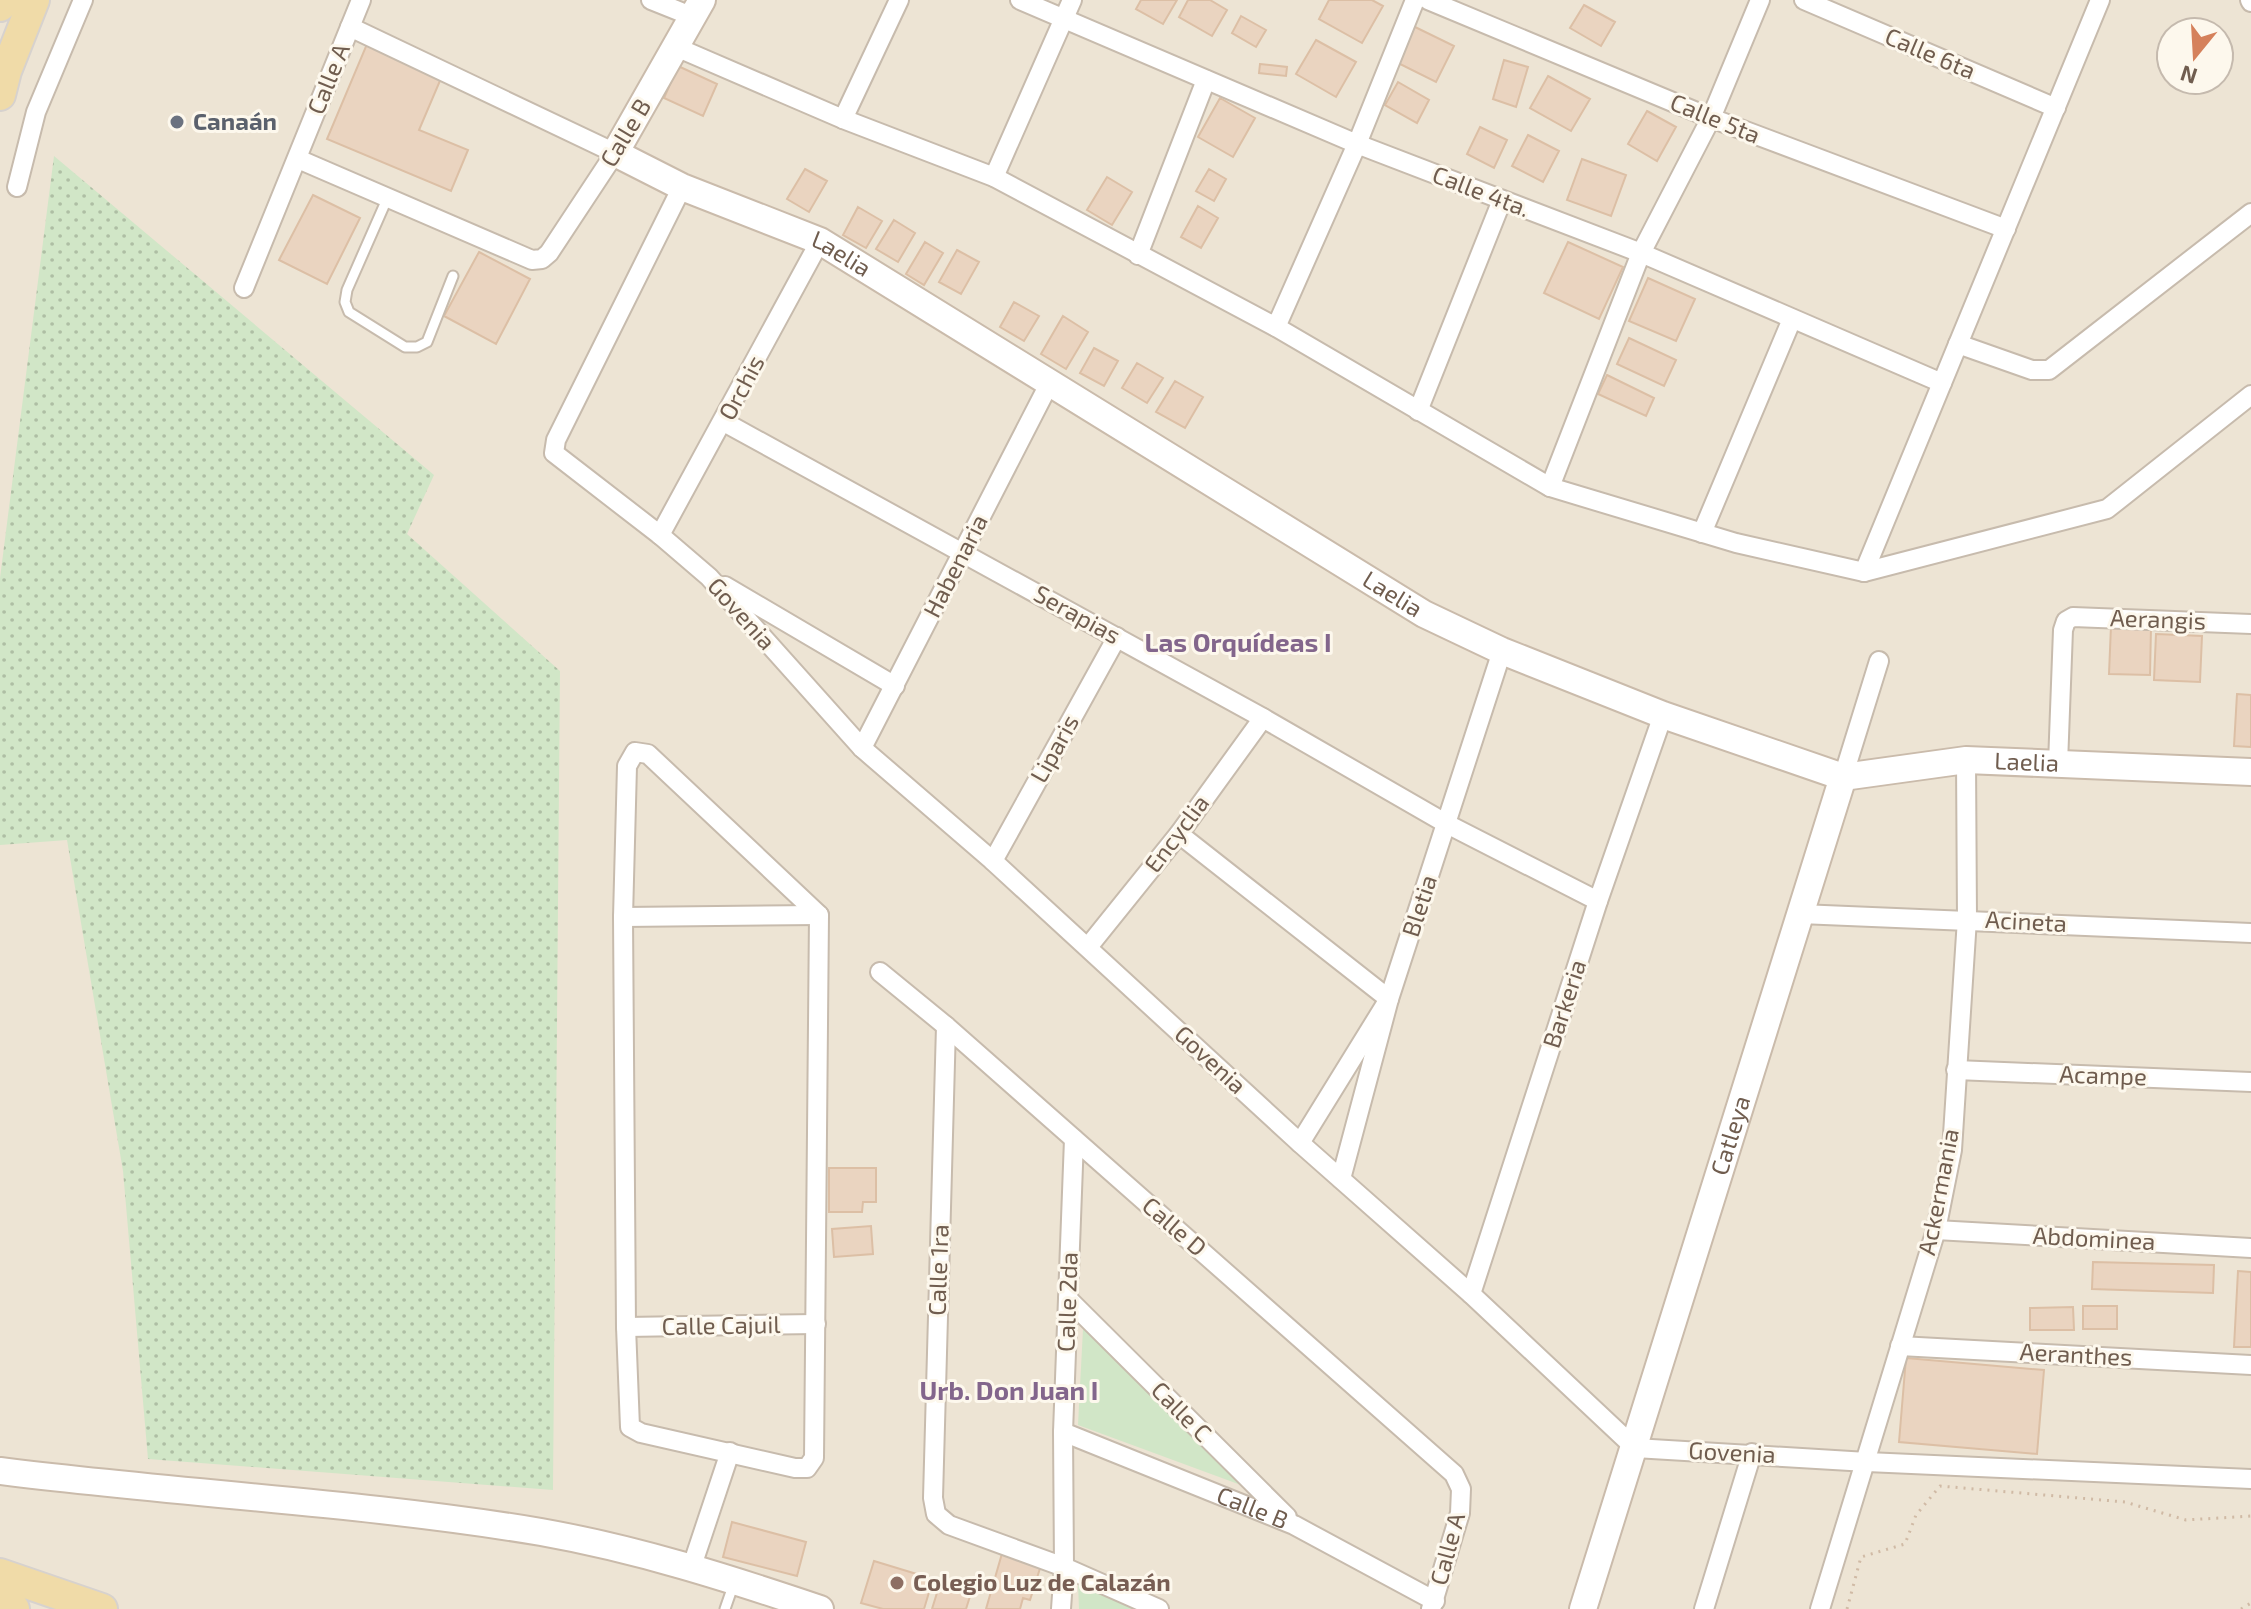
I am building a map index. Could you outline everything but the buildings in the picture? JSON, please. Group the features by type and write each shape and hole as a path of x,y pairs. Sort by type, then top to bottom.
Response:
{"main road":[{"path":"0,6 3,0"},
{"path":"0,95 6,71 34,0"},
{"path":"0,1574 102,1609"},
{"path":"0,1604 14,1609"}],"street":[{"path":"17,187 36,112 83,0"},
{"name":"Calle A","path":"244,288 361,0"},
{"path":"651,0 696,8"},
{"path":"843,119 899,0"},
{"name":"Calle 4ta.","path":"1020,0 1357,144 1641,253 1942,383"},
{"path":"994,177 1072,0"},
{"path":"1276,327 1357,144 1415,0"},
{"name":"Calle 5ta","path":"1428,0 1711,118 2006,229"},
{"path":"1550,487 1641,253 1711,118 1760,0"},
{"name":"Calle 6ta","path":"1804,0 2056,108"},
{"path":"1864,572 2100,0"},
{"name":"Calle B","path":"387,199 532,260 542,259 615,153 696,8"},
{"path":"350,27 615,153"},
{"path":"676,47 843,119 994,177 1276,327 1550,487 1736,543 1864,572 2107,509 2251,395"},
{"path":"1138,255 1206,80"},
{"name":"Laelia","path":"615,153 682,187 820,241 1424,614 1502,651 1663,715 1843,777 1966,760 2251,772"},
{"path":"298,159 387,199"},
{"name":"Govenia","path":"682,187 556,440 554,453 709,577 862,748 1088,947 1300,1143 1471,1294 1635,1448 2251,1479"},
{"path":"1418,411 1502,200"},
{"path":"1958,344 2032,370 2049,370 2251,213"},
{"name":"Orchis","path":"660,535 820,241"},
{"path":"1702,533 1792,319"},
{"name":"Habenaria","path":"862,748 1049,384"},
{"name":"Serapias","path":"724,422 1263,718 1447,824 1598,901"},
{"path":"709,577 895,686"},
{"name":"Aerangis","path":"2058,764 2063,630 2066,621 2073,617 2251,624"},
{"name":"Liparis","path":"993,861 1117,637"},
{"name":"Bletia","path":"1300,1143 1389,999 1502,651"},
{"name":"Catleya","path":"1583,1609 1879,661"},
{"name":"Barkeria","path":"1471,1294 1598,901 1663,715"},
{"name":"Encyclia","path":"1088,947 1179,834 1263,718"},
{"path":"635,752 648,754 819,915 814,1458 807,1468 795,1468 641,1433 630,1427 626,1327 623,917 627,766 635,752"},
{"name":"Ackermania","path":"1820,1609 1936,1230 1952,1150 1967,919 1966,760"},
{"path":"1179,834 1389,999 1341,1179"},
{"name":"Acineta","path":"1800,914 2251,933"},
{"path":"623,917 819,915"},
{"name":"Calle D","path":"880,972 946,1026 1441,1461 1454,1474 1461,1489"},
{"name":"Calle 1ra","path":"946,1026 933,1498 936,1514 949,1525 1064,1567"},
{"name":"Acampe","path":"1956,1070 2251,1082"},
{"name":"Calle 2da","path":"1061,1609 1064,1567 1063,1432 1074,1139"},
{"name":"Abdominea","path":"1936,1230 2251,1248"},
{"name":"Calle C","path":"1068,1299 1294,1525"},
{"name":"Calle Cajuil","path":"626,1327 816,1324"},
{"name":"Aeranthes","path":"1900,1346 2251,1365"},
{"name":"Calle B","path":"1063,1432 1294,1525 1433,1605"},
{"path":"692,1566 730,1452"},
{"path":"1704,1609 1752,1453"},
{"path":"0,1471 245,1495 541,1532 692,1566 820,1609"},
{"name":"Calle A","path":"1433,1605 1460,1513 1461,1489"},
{"path":"1064,1567 1159,1609"}],"lane":[{"path":"387,199 347,290 345,302 349,312 405,347 417,347 427,342 453,276"},
{"path":"725,1609 735,1580"}],"path":[{"path":"1847,1609 1861,1557 1905,1544 1916,1515 1940,1486 2125,1502 2186,1520 2251,1516"},
{"path":"2241,1609 2251,1603"}],"shaded area":[{"path":"0,0 2251,0 2251,1609 0,1609"}],"green space":[{"path":"54,156 434,475 407,534 560,671 553,1490 148,1459 123,1171 67,840 0,845 0,578"},
{"path":"1083,1329 1268,1495 1078,1425"},
{"path":"1078,1582 1142,1609 1079,1609"}],"place":[{"name":"Canaán","path":"177,122"},
{"name":"Colegio Luz de Calazán","path":"897,1583"}],"district":[{"name":"Las Orquídeas I","path":"1238,643"},
{"name":"Urb. Don Juan I","path":"1009,1391"}]}
